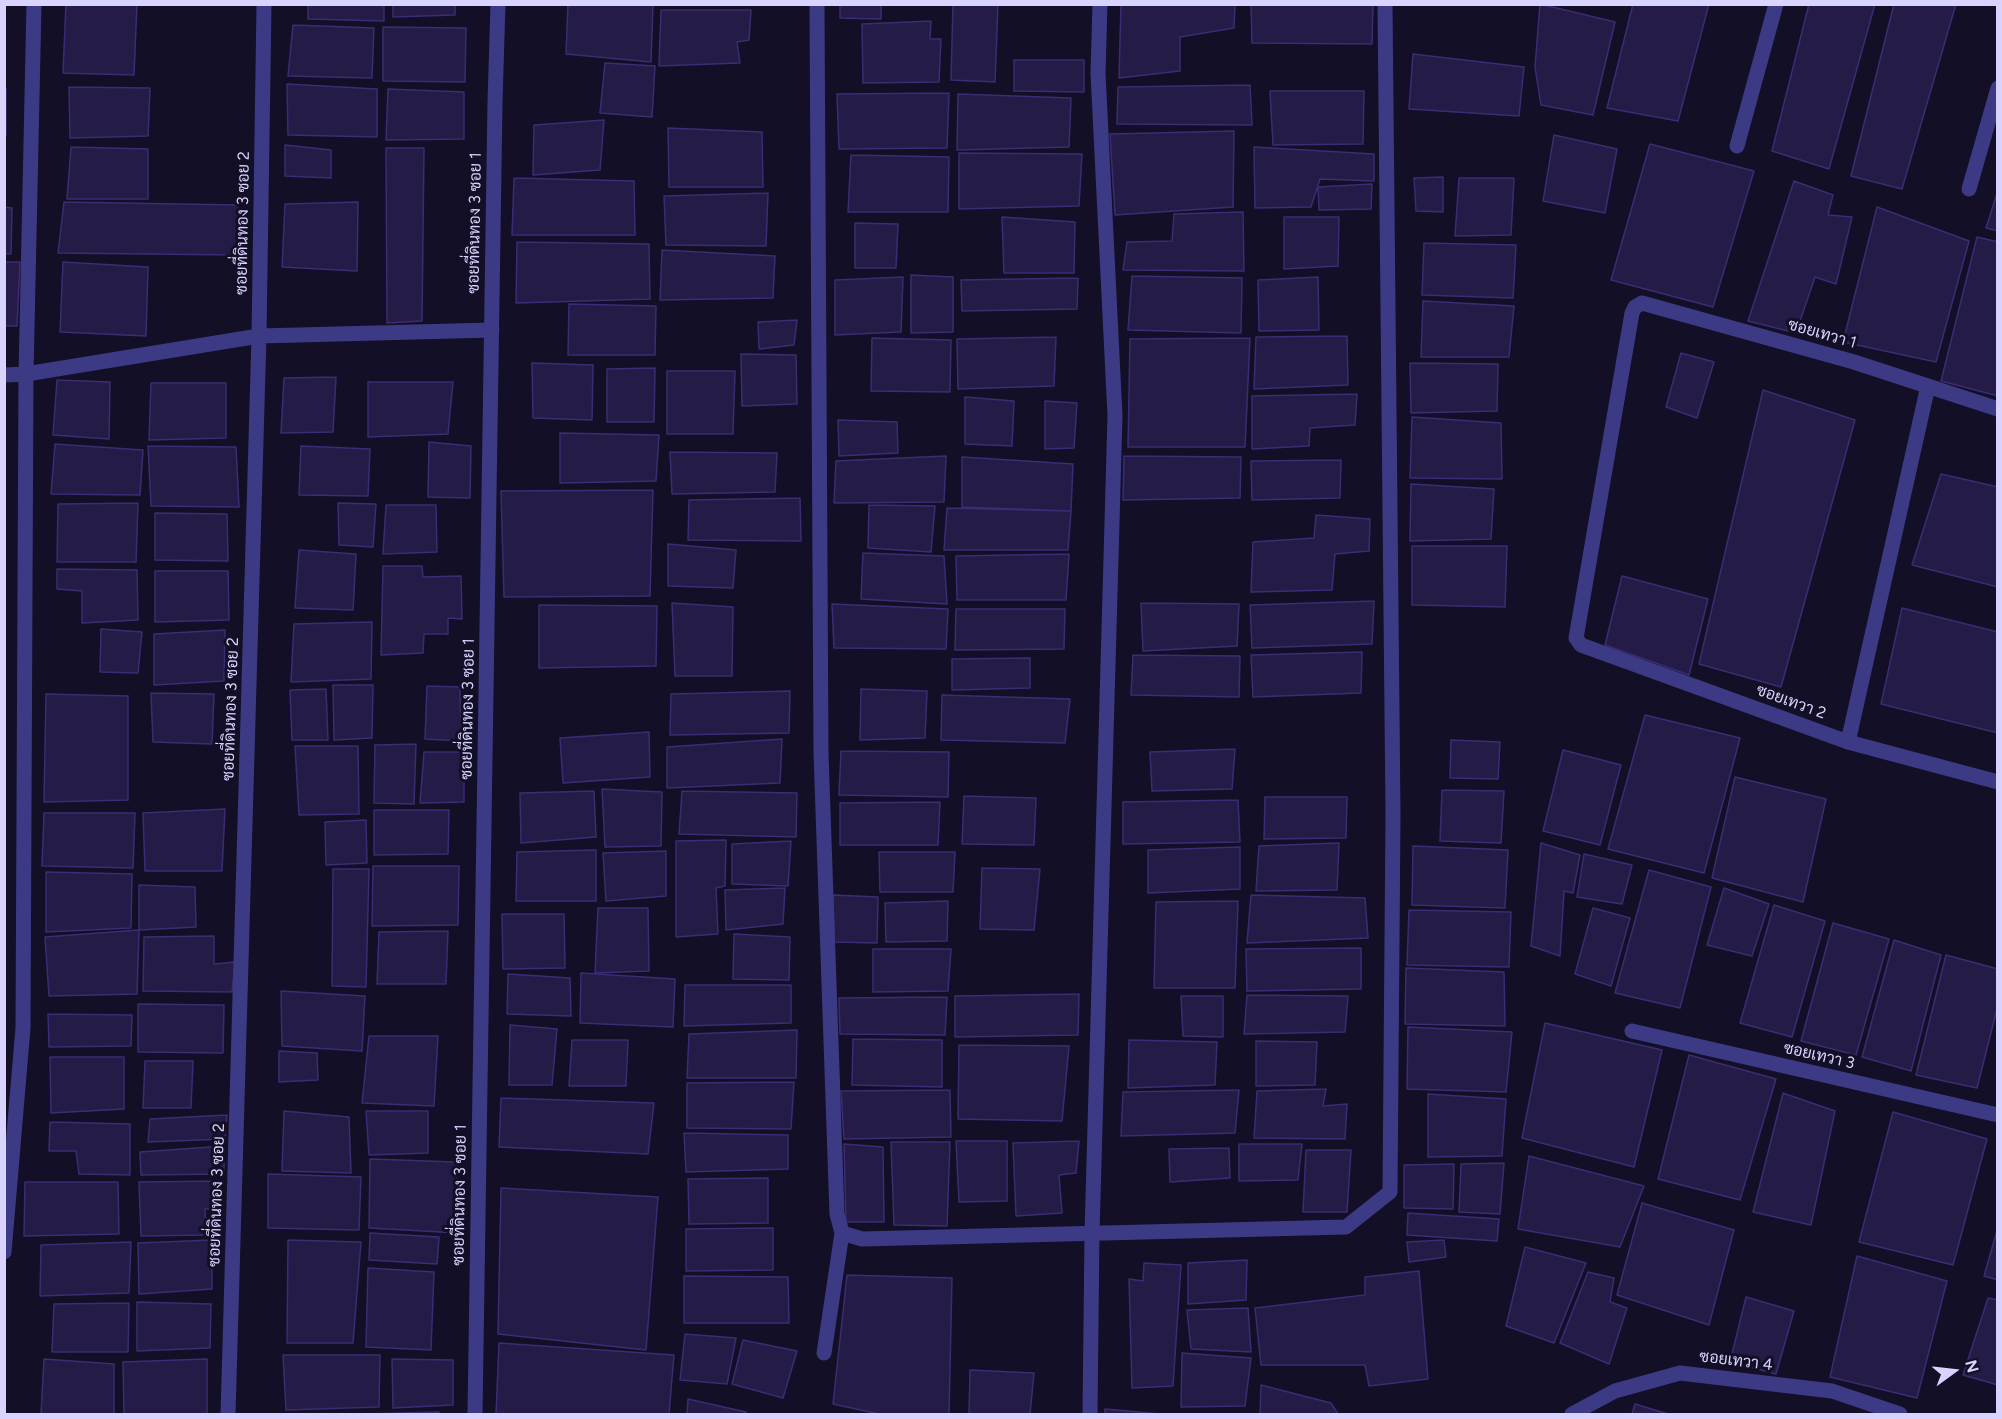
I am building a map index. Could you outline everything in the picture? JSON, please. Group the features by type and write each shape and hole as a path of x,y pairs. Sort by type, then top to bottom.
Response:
{"street":[{"path":"4,1252 23,1028 26,374 34,4"},
{"name":"ซอยที่ดินทอง 3 ซอย 2","path":"228,1414 260,336 264,4"},
{"name":"ซอยที่ดินทอง 3 ซอย 1","path":"475,1414 494,113 498,4"},
{"path":"817,4 821,753 837,1214 842,1233 824,1353"},
{"path":"1090,1414 1092,1233 1115,416 1098,73 1100,4"},
{"path":"842,1233 862,1239 1346,1227 1390,1192 1393,802 1385,4"},
{"path":"1737,146 1776,4"},
{"path":"1969,189 1998,88"},
{"name":"ซอยเทวา 1","path":"1578,642 1576,638 1632,313 1635,307 1642,303 1854,362 1998,409"},
{"path":"4,375 26,374 260,336 492,330"},
{"path":"1848,742 1928,386"},
{"name":"ซอยเทวา 2","path":"1578,642 1848,742 1998,782"},
{"name":"ซอยเทวา 3","path":"1632,1031 1998,1115"},
{"name":"ซอยเทวา 4","path":"1572,1414 1615,1391 1680,1372 1832,1391 1900,1414"}],"building":[{"path":"66,4 137,4 134,75 63,73"},
{"path":"308,4 384,4 384,21 308,19"},
{"path":"393,4 455,4 455,15 393,17"},
{"path":"568,4 653,4 651,62 566,54"},
{"path":"840,4 881,4 881,19 840,18"},
{"path":"953,4 998,4 995,82 951,80"},
{"path":"1121,4 1235,4 1234,28 1180,37 1180,71 1119,78"},
{"path":"1251,4 1373,4 1372,44 1252,43"},
{"path":"1540,4 1615,22 1593,115 1541,105 1535,67"},
{"path":"1633,4 1709,4 1678,121 1607,108"},
{"path":"1809,4 1875,4 1829,169 1772,151"},
{"path":"1894,4 1956,4 1902,189 1851,176"},
{"path":"661,10 751,10 749,40 737,42 740,63 659,66"},
{"path":"931,21 930,39 941,39 939,82 863,83 862,24"},
{"path":"293,25 374,28 372,78 288,76"},
{"path":"383,27 466,28 465,82 383,81"},
{"path":"1413,54 1524,67 1519,116 1409,109"},
{"path":"1014,60 1084,60 1084,92 1014,91"},
{"path":"605,63 655,66 652,117 600,113"},
{"path":"287,84 377,89 377,137 288,135"},
{"path":"1250,85 1252,125 1117,124 1118,87"},
{"path":"69,87 150,88 148,136 70,138"},
{"path":"4,88 6,88 6,135 4,135"},
{"path":"388,89 464,92 464,139 386,140"},
{"path":"1270,91 1364,91 1363,144 1273,145"},
{"path":"949,93 947,148 839,149 837,94"},
{"path":"958,94 1071,98 1069,147 957,150"},
{"path":"604,120 600,170 533,175 534,125"},
{"path":"668,128 762,132 763,187 669,187"},
{"path":"1234,131 1233,207 1115,215 1110,134"},
{"path":"1554,135 1617,149 1605,213 1543,201"},
{"path":"1650,144 1754,171 1713,307 1611,280"},
{"path":"285,145 331,150 331,178 285,176"},
{"path":"71,147 148,149 148,199 67,199"},
{"path":"1254,147 1374,154 1374,181 1320,179 1311,207 1255,208"},
{"path":"386,148 424,148 422,321 387,323"},
{"path":"959,153 1082,154 1079,206 959,209"},
{"path":"851,155 949,157 948,212 848,212"},
{"path":"1443,177 1443,212 1416,211 1414,178"},
{"path":"514,178 634,181 635,235 512,235"},
{"path":"1459,178 1514,178 1511,235 1455,236"},
{"path":"1794,181 1833,195 1828,215 1852,217 1836,284 1815,277 1796,333 1748,321"},
{"path":"1372,184 1371,209 1319,210 1318,187"},
{"path":"1998,190 1998,231 1986,228"},
{"path":"768,193 766,246 666,245 664,196"},
{"path":"64,202 238,205 237,255 58,253"},
{"path":"358,202 357,271 282,267 285,204"},
{"path":"4,207 12,208 11,254 4,254"},
{"path":"1877,207 1969,241 1936,362 1843,342"},
{"path":"1243,212 1244,271 1123,270 1127,242 1172,241 1174,214"},
{"path":"1002,217 1075,222 1074,273 1004,273"},
{"path":"1284,217 1339,217 1338,266 1284,269"},
{"path":"855,223 898,224 896,268 855,268"},
{"path":"1977,237 1998,242 1998,396 1941,381"},
{"path":"517,242 649,244 650,299 516,303"},
{"path":"1424,243 1516,245 1513,298 1422,295"},
{"path":"662,250 775,256 773,298 660,300"},
{"path":"4,262 20,262 17,326 4,326"},
{"path":"63,262 148,267 146,336 60,332"},
{"path":"911,275 953,277 953,332 911,333"},
{"path":"1132,276 1242,278 1241,333 1128,330"},
{"path":"903,277 901,332 835,335 835,280"},
{"path":"1318,277 1319,330 1259,331 1258,280"},
{"path":"1078,278 1077,309 962,311 961,280"},
{"path":"1423,301 1514,306 1509,357 1421,357"},
{"path":"569,304 656,306 655,355 568,355"},
{"path":"797,320 794,345 759,349 758,322"},
{"path":"1347,336 1348,385 1254,389 1256,337"},
{"path":"1056,337 1054,386 958,389 957,339"},
{"path":"872,338 951,340 950,392 871,391"},
{"path":"1250,338 1245,447 1128,447 1130,339"},
{"path":"1681,353 1714,362 1697,418 1666,407"},
{"path":"741,354 796,355 797,404 742,406"},
{"path":"532,363 593,365 592,420 533,418"},
{"path":"1410,363 1498,364 1497,411 1411,413"},
{"path":"655,368 654,422 607,422 607,369"},
{"path":"667,371 735,371 733,434 667,434"},
{"path":"336,377 333,432 281,433 284,378"},
{"path":"57,380 110,382 109,439 53,435"},
{"path":"368,382 453,382 448,434 368,437"},
{"path":"151,383 226,383 226,438 149,440"},
{"path":"1763,390 1855,420 1781,687 1699,664"},
{"path":"1357,394 1355,425 1310,428 1309,446 1252,449 1252,396"},
{"path":"965,397 1014,401 1012,446 965,444"},
{"path":"1045,401 1077,403 1074,448 1045,449"},
{"path":"1412,417 1501,423 1502,479 1410,478"},
{"path":"838,420 897,422 898,453 839,456"},
{"path":"560,433 659,435 656,481 560,483"},
{"path":"429,442 471,446 470,498 428,497"},
{"path":"55,444 143,450 140,495 51,494"},
{"path":"148,446 236,447 239,507 151,506"},
{"path":"301,446 370,449 368,496 299,495"},
{"path":"670,452 777,453 775,492 672,494"},
{"path":"946,456 944,502 834,503 836,461"},
{"path":"1124,456 1241,457 1240,498 1123,500"},
{"path":"962,457 1073,464 1071,511 962,507"},
{"path":"1341,460 1340,498 1252,500 1251,461"},
{"path":"1941,474 1998,487 1998,587 1912,565"},
{"path":"1411,484 1494,489 1491,539 1410,541"},
{"path":"653,490 650,596 504,597 501,491"},
{"path":"800,498 801,541 688,540 689,500"},
{"path":"138,503 136,562 57,562 58,504"},
{"path":"338,503 376,504 373,547 339,545"},
{"path":"386,505 436,505 437,552 383,554"},
{"path":"869,505 935,506 931,552 868,548"},
{"path":"947,508 1071,511 1068,550 944,550"},
{"path":"155,513 227,514 228,561 155,560"},
{"path":"1316,515 1370,519 1369,551 1335,554 1332,590 1251,592 1253,542 1314,538"},
{"path":"668,544 736,550 733,588 668,586"},
{"path":"1412,546 1507,546 1505,607 1412,605"},
{"path":"299,550 356,554 353,610 295,608"},
{"path":"863,553 944,556 947,604 861,599"},
{"path":"1069,554 1066,600 957,600 956,556"},
{"path":"383,566 422,566 423,577 461,576 462,619 448,618 448,634 424,634 423,653 381,655"},
{"path":"57,569 137,570 138,620 82,623 82,591 57,589"},
{"path":"155,571 228,571 229,620 155,622"},
{"path":"1622,576 1708,599 1689,675 1605,645"},
{"path":"1374,601 1372,644 1252,648 1250,605"},
{"path":"672,603 733,607 732,676 675,676"},
{"path":"1141,603 1239,604 1237,646 1143,651"},
{"path":"832,604 948,609 946,649 834,648"},
{"path":"539,605 657,606 656,666 539,668"},
{"path":"1902,608 1998,632 1998,733 1881,704"},
{"path":"956,609 1065,609 1064,649 955,650"},
{"path":"372,622 371,679 291,682 294,624"},
{"path":"101,629 142,632 138,673 100,672"},
{"path":"225,630 224,681 154,685 154,634"},
{"path":"1362,652 1361,693 1253,697 1251,655"},
{"path":"1133,655 1240,656 1239,697 1131,695"},
{"path":"1030,658 1030,688 952,690 952,659"},
{"path":"333,685 373,685 372,738 334,740"},
{"path":"427,686 460,687 461,741 425,739"},
{"path":"326,689 328,740 292,740 290,690"},
{"path":"861,689 927,691 925,738 860,740"},
{"path":"790,691 789,733 670,735 671,694"},
{"path":"151,693 214,694 212,744 153,742"},
{"path":"46,694 128,696 128,800 44,802"},
{"path":"942,695 1070,699 1065,743 941,740"},
{"path":"1645,715 1740,738 1704,873 1608,849"},
{"path":"649,732 650,777 563,783 560,738"},
{"path":"782,739 780,783 667,788 667,747"},
{"path":"1451,740 1500,742 1498,779 1450,778"},
{"path":"416,744 414,804 374,803 375,745"},
{"path":"295,746 358,746 359,814 299,815"},
{"path":"1235,749 1232,789 1152,791 1150,752"},
{"path":"1563,750 1621,765 1600,845 1543,831"},
{"path":"841,751 949,752 948,797 839,795"},
{"path":"424,752 464,752 464,802 420,803"},
{"path":"1735,777 1826,799 1803,902 1712,878"},
{"path":"602,789 662,792 661,846 605,847"},
{"path":"1442,790 1504,791 1501,843 1440,841"},
{"path":"594,791 596,837 521,843 520,793"},
{"path":"682,791 797,793 796,837 679,834"},
{"path":"964,796 1036,798 1034,845 962,844"},
{"path":"1265,797 1347,797 1346,838 1264,839"},
{"path":"1238,800 1240,842 1123,844 1123,802"},
{"path":"940,802 938,845 840,845 840,803"},
{"path":"225,809 222,871 145,871 143,813"},
{"path":"374,810 449,810 448,854 374,855"},
{"path":"44,813 135,813 133,868 42,866"},
{"path":"366,820 367,863 326,865 325,822"},
{"path":"726,840 725,886 716,888 718,934 676,937 676,841"},
{"path":"791,841 788,886 732,884 732,844"},
{"path":"1339,843 1337,890 1256,891 1259,846"},
{"path":"1541,843 1580,855 1573,893 1564,891 1560,956 1531,946"},
{"path":"1413,846 1508,850 1505,908 1412,905"},
{"path":"1240,847 1240,889 1148,893 1148,850"},
{"path":"596,850 596,901 516,901 517,852"},
{"path":"666,851 666,896 606,901 603,853"},
{"path":"879,852 955,852 953,892 880,892"},
{"path":"1584,854 1632,865 1622,904 1577,897"},
{"path":"373,866 459,866 458,925 372,926"},
{"path":"982,868 1040,869 1034,930 980,929"},
{"path":"333,869 369,869 366,987 332,986"},
{"path":"1649,870 1711,887 1680,1008 1615,993"},
{"path":"46,872 132,874 131,928 46,932"},
{"path":"139,885 195,887 196,927 139,930"},
{"path":"785,888 783,924 726,930 725,890"},
{"path":"1724,888 1769,904 1752,956 1707,945"},
{"path":"833,895 878,897 877,943 834,942"},
{"path":"1251,895 1365,898 1368,938 1247,943"},
{"path":"948,901 947,941 886,942 885,903"},
{"path":"1238,901 1235,988 1154,988 1156,902"},
{"path":"1774,905 1825,921 1792,1037 1740,1023"},
{"path":"598,908 648,908 649,971 595,973"},
{"path":"1593,908 1630,918 1611,986 1575,974"},
{"path":"1409,910 1511,912 1509,967 1407,965"},
{"path":"502,914 564,914 565,968 503,969"},
{"path":"1833,923 1889,939 1856,1055 1801,1041"},
{"path":"139,930 137,994 49,996 45,937"},
{"path":"448,931 446,984 377,984 379,932"},
{"path":"734,934 790,937 789,980 733,979"},
{"path":"214,936 214,964 235,962 232,992 143,991 144,937"},
{"path":"1894,940 1941,955 1911,1071 1862,1057"},
{"path":"1361,948 1361,989 1247,991 1246,949"},
{"path":"873,949 951,949 948,991 873,992"},
{"path":"1946,955 1998,969 1998,1005 1977,1088 1916,1075"},
{"path":"1406,968 1504,972 1505,1026 1405,1024"},
{"path":"581,973 675,979 673,1027 580,1023"},
{"path":"508,974 570,978 571,1016 507,1014"},
{"path":"685,985 791,985 791,1023 684,1026"},
{"path":"281,991 365,996 362,1051 282,1046"},
{"path":"1079,994 1078,1035 955,1037 955,996"},
{"path":"1247,995 1348,996 1345,1032 1244,1034"},
{"path":"1181,996 1223,996 1223,1037 1183,1036"},
{"path":"947,997 945,1035 840,1034 839,998"},
{"path":"138,1004 224,1005 223,1053 138,1052"},
{"path":"48,1014 132,1015 131,1046 49,1047"},
{"path":"1545,1023 1662,1050 1634,1167 1522,1138"},
{"path":"510,1025 557,1029 552,1085 509,1085"},
{"path":"1408,1027 1512,1032 1506,1092 1407,1089"},
{"path":"797,1030 796,1078 687,1078 689,1034"},
{"path":"369,1036 438,1036 434,1106 362,1103"},
{"path":"853,1039 942,1040 942,1087 852,1085"},
{"path":"572,1040 628,1040 626,1086 569,1086"},
{"path":"1129,1040 1217,1042 1215,1085 1128,1088"},
{"path":"1256,1041 1317,1042 1315,1085 1256,1086"},
{"path":"959,1045 1069,1046 1062,1121 958,1119"},
{"path":"279,1051 317,1053 318,1080 279,1082"},
{"path":"1689,1055 1776,1079 1740,1200 1658,1179"},
{"path":"50,1057 124,1057 124,1109 51,1113"},
{"path":"145,1061 193,1061 191,1108 143,1108"},
{"path":"794,1082 791,1129 687,1128 687,1083"},
{"path":"1326,1089 1323,1106 1347,1104 1345,1139 1254,1138 1257,1091"},
{"path":"950,1090 951,1137 844,1139 841,1091"},
{"path":"1239,1090 1235,1133 1121,1136 1123,1092"},
{"path":"1783,1093 1835,1111 1811,1225 1753,1212"},
{"path":"1428,1094 1506,1099 1502,1156 1428,1157"},
{"path":"501,1098 654,1103 648,1154 499,1147"},
{"path":"284,1111 349,1117 351,1173 282,1171"},
{"path":"366,1111 428,1111 428,1153 369,1155"},
{"path":"1893,1112 1987,1139 1953,1265 1859,1242"},
{"path":"227,1115 225,1139 148,1142 150,1119"},
{"path":"50,1122 130,1124 130,1175 79,1174 76,1151 49,1151"},
{"path":"684,1133 788,1135 788,1169 686,1172"},
{"path":"956,1141 1007,1141 1007,1201 959,1202"},
{"path":"1079,1141 1076,1173 1059,1175 1062,1213 1016,1216 1013,1143"},
{"path":"891,1142 950,1142 947,1226 894,1225"},
{"path":"844,1144 883,1147 884,1222 846,1222"},
{"path":"1239,1144 1302,1144 1298,1180 1239,1181"},
{"path":"224,1146 224,1174 141,1175 140,1152"},
{"path":"1229,1148 1230,1178 1170,1182 1169,1149"},
{"path":"1306,1150 1351,1150 1347,1212 1303,1212"},
{"path":"1529,1156 1644,1186 1620,1247 1518,1229"},
{"path":"370,1159 456,1162 458,1233 369,1228"},
{"path":"1504,1163 1500,1214 1459,1212 1461,1164"},
{"path":"1454,1164 1453,1209 1404,1208 1404,1165"},
{"path":"268,1174 361,1177 359,1230 268,1228"},
{"path":"768,1178 768,1223 689,1224 688,1179"},
{"path":"221,1181 222,1209 205,1209 206,1235 141,1236 139,1182"},
{"path":"25,1182 118,1182 119,1234 24,1236"},
{"path":"501,1188 658,1197 646,1350 498,1334"},
{"path":"1642,1203 1734,1230 1709,1325 1617,1295"},
{"path":"1408,1213 1499,1219 1497,1241 1407,1235"},
{"path":"1998,1227 1998,1280 1984,1276"},
{"path":"773,1228 773,1270 686,1271 686,1229"},
{"path":"370,1233 439,1237 437,1264 369,1260"},
{"path":"212,1240 212,1289 139,1294 138,1243"},
{"path":"288,1240 361,1242 353,1343 287,1343"},
{"path":"1444,1240 1446,1257 1409,1262 1407,1242"},
{"path":"131,1242 129,1293 40,1296 41,1245"},
{"path":"1525,1247 1586,1263 1554,1343 1506,1326"},
{"path":"1857,1256 1947,1281 1917,1398 1830,1377"},
{"path":"1247,1260 1246,1300 1188,1304 1188,1263"},
{"path":"1144,1263 1181,1265 1173,1386 1132,1388 1129,1279 1143,1281"},
{"path":"368,1268 434,1272 431,1350 366,1347"},
{"path":"1419,1271 1428,1379 1369,1386 1365,1365 1261,1365 1255,1308 1365,1295 1365,1277"},
{"path":"1588,1272 1614,1278 1610,1302 1627,1308 1609,1364 1560,1343"},
{"path":"847,1275 952,1278 949,1414 879,1414 833,1404"},
{"path":"684,1276 788,1277 789,1323 684,1323"},
{"path":"1746,1297 1794,1311 1776,1374 1730,1362"},
{"path":"1988,1298 1998,1300 1998,1385 1963,1375"},
{"path":"137,1302 211,1304 210,1348 137,1351"},
{"path":"129,1303 128,1352 52,1352 54,1304"},
{"path":"1248,1308 1251,1352 1191,1349 1187,1310"},
{"path":"685,1334 736,1338 727,1384 680,1380"},
{"path":"743,1340 797,1351 783,1398 732,1384"},
{"path":"499,1343 674,1355 669,1414 496,1414"},
{"path":"1182,1353 1251,1358 1245,1406 1181,1407"},
{"path":"283,1355 380,1355 379,1407 286,1410"},
{"path":"44,1359 114,1364 114,1414 41,1414"},
{"path":"207,1359 207,1414 124,1414 123,1362"},
{"path":"392,1359 453,1360 453,1405 393,1408"},
{"path":"970,1370 1034,1373 1030,1414 969,1414"},
{"path":"1261,1385 1331,1403 1338,1414 1260,1414"},
{"path":"688,1399 746,1412 745,1414 687,1414"},
{"path":"1635,1404 1668,1414 1632,1414"},
{"path":"1105,1409 1161,1414 1105,1414"},
{"path":"439,1412 439,1414 361,1414"}]}
